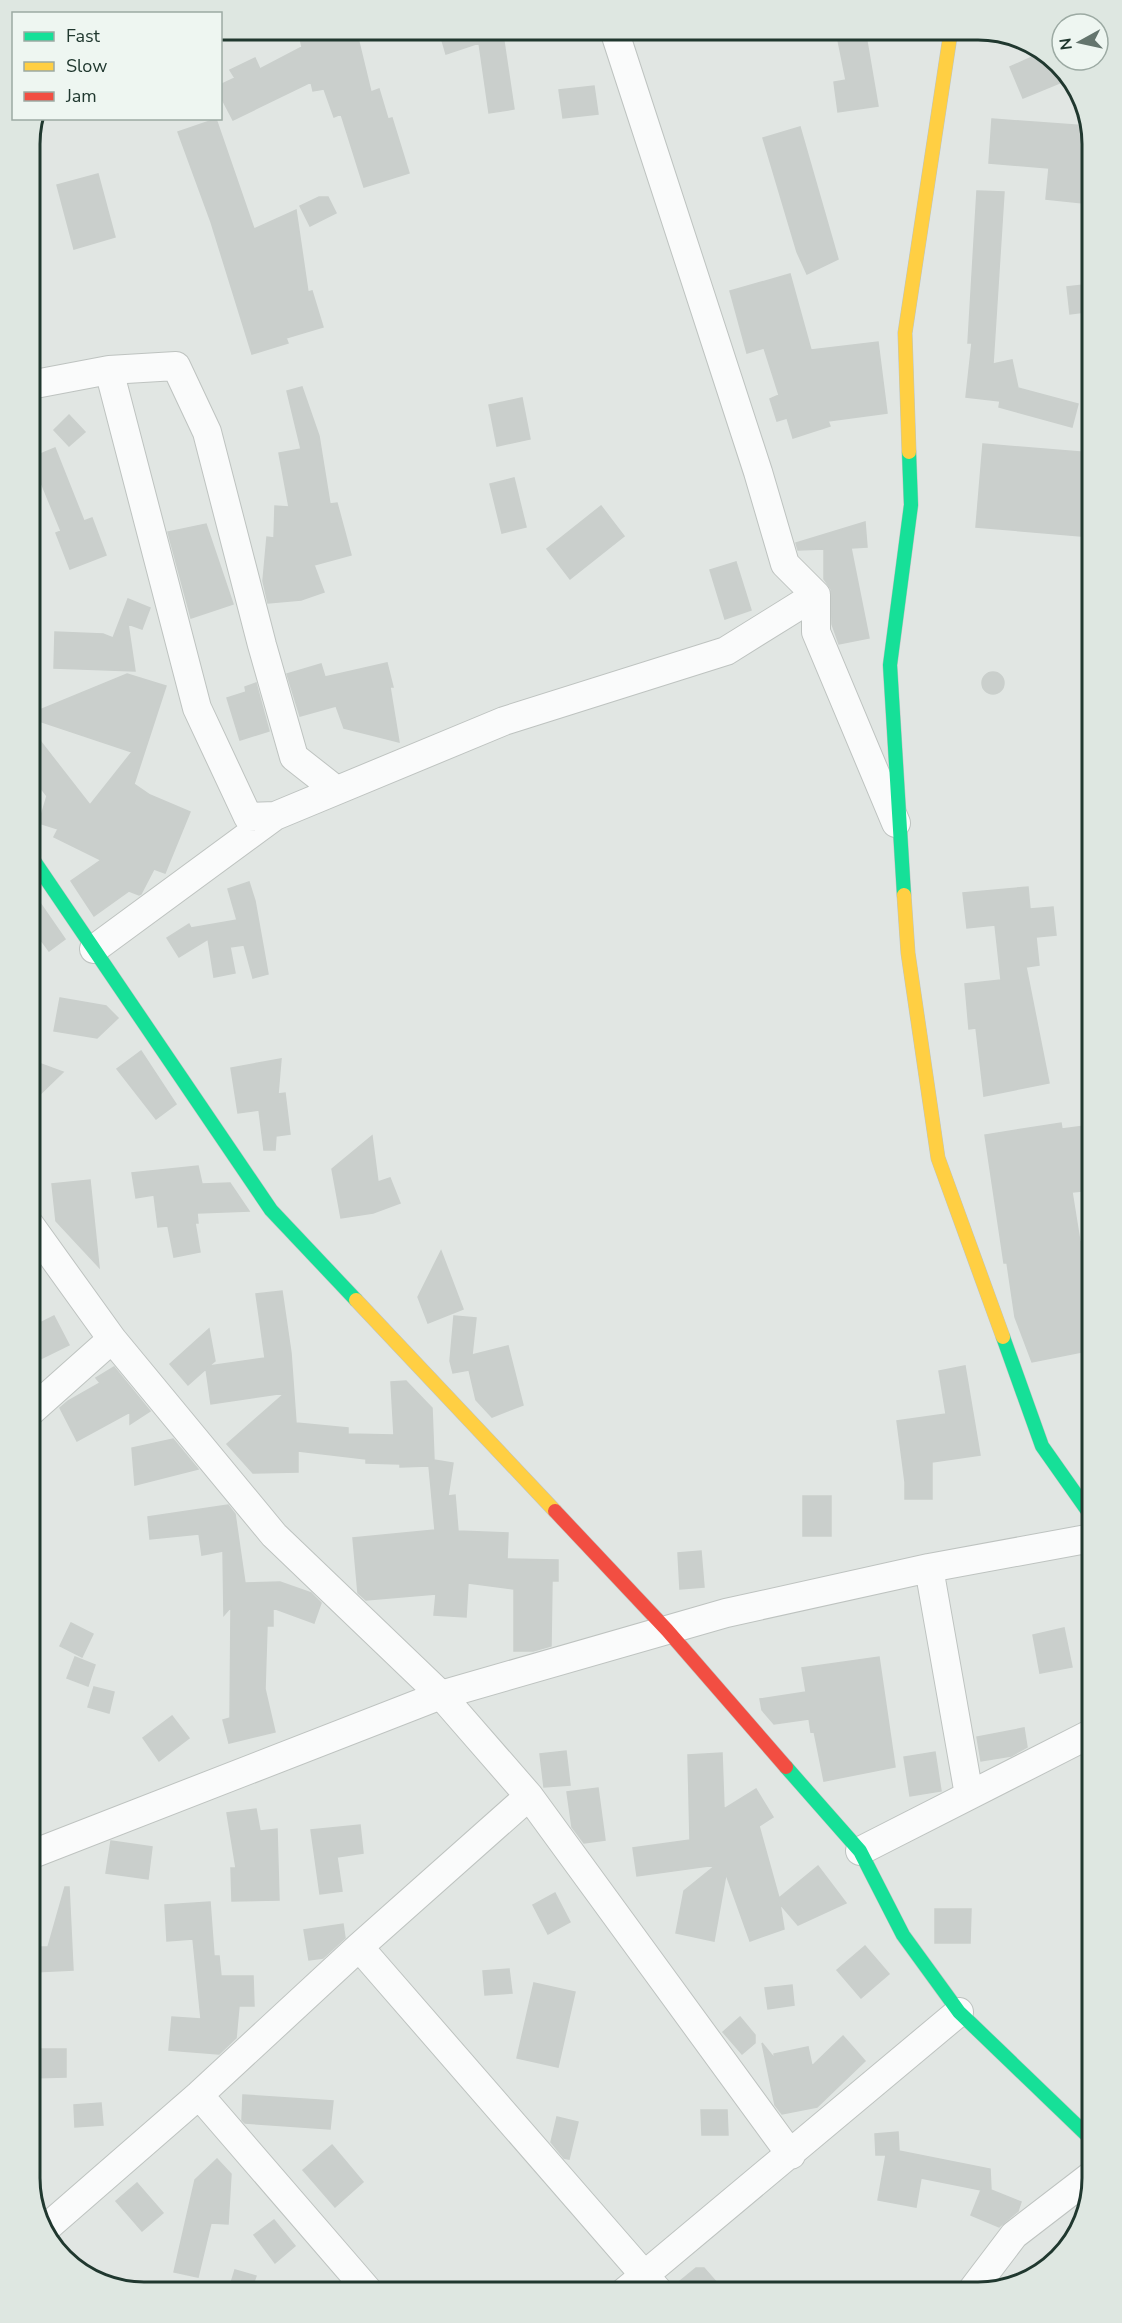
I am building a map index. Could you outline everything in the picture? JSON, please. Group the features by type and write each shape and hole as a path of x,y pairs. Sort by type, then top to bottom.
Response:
{"street":[{"path":"617,41 758,472 785,564 816,595 816,632 901,834"},
{"path":"949,41 905,333 911,505 890,665 908,953 939,1158 1042,1446 1082,1503"},
{"path":"41,384 109,370 176,366 207,432 259,634 294,757 336,790"},
{"path":"109,370 197,708 248,817 275,816"},
{"path":"94,949 275,816 504,721 726,651 816,595"},
{"path":"41,871 271,1210 667,1630 860,1851 903,1935 959,2012 1082,2130"},
{"path":"40,1240 112,1339 274,1535 441,1695 529,1796 791,2155"},
{"path":"40,1403 112,1339"},
{"path":"40,1851 441,1695 726,1613 929,1568 1082,1540"},
{"path":"929,1568 969,1796"},
{"path":"860,1851 1082,1738"},
{"path":"51,2224 199,2095 359,1947 529,1796"},
{"path":"359,1947 650,2282"},
{"path":"654,2282 791,2155 959,2012"},
{"path":"199,2095 360,2282"},
{"path":"978,2282 1014,2235 1082,2183"}],"building":[{"path":"301,40 358,40 371,92 379,89 388,119 392,118 409,173 364,187 341,114 334,117 324,89 313,91 311,82 233,120 222,99 222,84 235,78 230,70 255,58 260,69 302,47"},
{"path":"442,40 504,40 514,109 489,113 479,43 446,54"},
{"path":"838,41 867,41 878,106 838,112 834,82 846,80"},
{"path":"1033,57 1061,82 1023,98 1010,67"},
{"path":"594,86 598,114 563,118 559,90"},
{"path":"992,119 1079,125 1082,145 1082,203 1046,199 1049,168 989,163"},
{"path":"216,120 254,229 296,210 308,292 312,291 323,327 286,338 288,343 252,354 211,222 178,132"},
{"path":"800,127 838,259 807,274 797,252 763,138"},
{"path":"98,174 115,237 74,249 57,185"},
{"path":"977,191 1004,192 993,364 1012,360 1018,388 1078,404 1072,427 999,407 1000,401 966,397 972,343 968,343"},
{"path":"319,197 328,197 336,213 310,226 300,206"},
{"path":"790,274 811,350 878,342 887,413 828,421 830,426 793,438 787,418 777,421 770,399 779,395 764,348 747,353 730,291"},
{"path":"1082,285 1082,312 1070,314 1067,287"},
{"path":"302,387 319,436 330,504 337,503 351,555 314,565 324,592 301,600 268,603 263,581 267,537 274,538 275,506 289,507 279,453 301,449 287,391"},
{"path":"522,398 530,439 497,446 489,405"},
{"path":"69,415 85,432 69,446 54,430"},
{"path":"983,444 1082,452 1082,536 976,527"},
{"path":"55,448 84,521 92,518 106,555 70,569 56,533 61,531 41,482 41,454"},
{"path":"514,478 526,527 502,533 490,484"},
{"path":"601,506 624,536 570,579 547,549"},
{"path":"865,522 867,547 851,548 869,638 839,644 832,624 831,589 824,579 824,549 798,550 796,543"},
{"path":"206,524 233,604 191,618 168,532"},
{"path":"736,562 751,610 725,619 710,570"},
{"path":"128,599 150,608 142,629 128,624 135,671 54,668 55,632 103,634 113,638"},
{"path":"387,663 393,687 390,687 399,742 344,728 336,706 300,716 287,674 321,664 325,677"},
{"path":"993,672 1001,675 1004,683 1001,691 993,694 985,691 982,683 985,675"},
{"path":"127,674 166,686 134,784 150,795 190,812 165,873 154,869 141,894 129,891 94,916 71,881 101,860 54,837 58,829 41,824 47,796 41,788 41,742 90,805 132,752 41,722 41,710"},
{"path":"256,683 269,731 240,740 227,698 246,692 245,687"},
{"path":"249,882 255,901 268,974 253,978 244,945 230,947 235,973 214,977 208,939 179,957 167,938 189,924 191,928 237,920 228,889"},
{"path":"1028,887 1030,909 1053,907 1056,935 1036,937 1039,965 1026,967 1049,1083 984,1096 976,1028 969,1029 965,984 1001,980 995,925 967,928 963,893"},
{"path":"41,904 65,939 49,951 41,940"},
{"path":"60,998 106,1006 118,1018 97,1038 54,1031"},
{"path":"141,1051 176,1104 156,1119 117,1069"},
{"path":"281,1059 278,1094 285,1093 290,1134 276,1136 275,1150 264,1150 259,1110 238,1113 231,1068"},
{"path":"41,1064 63,1072 41,1094"},
{"path":"1061,1123 1062,1129 1082,1126 1082,1191 1072,1192 1080,1242 1082,1242 1082,1352 1032,1362 1015,1317 1007,1263 1004,1263 985,1135"},
{"path":"372,1136 378,1182 390,1178 400,1203 373,1213 341,1218 332,1169"},
{"path":"198,1166 202,1184 230,1183 249,1211 197,1213 198,1223 195,1223 200,1252 174,1257 168,1226 158,1227 154,1195 136,1198 132,1173"},
{"path":"90,1180 99,1267 56,1221 52,1184"},
{"path":"441,1251 463,1309 428,1323 418,1297"},
{"path":"282,1291 291,1353 296,1423 348,1428 348,1434 394,1435 391,1382 406,1381 432,1408 434,1460 453,1463 448,1496 455,1495 458,1531 508,1533 507,1559 558,1560 558,1581 552,1581 551,1646 533,1651 514,1651 514,1589 468,1583 466,1617 434,1615 436,1594 366,1600 358,1593 353,1538 435,1530 429,1466 400,1467 400,1464 366,1463 366,1459 298,1451 298,1472 253,1473 227,1444 285,1393 211,1404 206,1369 188,1385 170,1364 209,1329 215,1361 209,1366 265,1358 256,1294"},
{"path":"54,1316 69,1345 40,1359 40,1323"},
{"path":"454,1316 476,1318 472,1355 508,1346 523,1405 492,1417 476,1400 469,1370 453,1373 450,1361"},
{"path":"965,1366 980,1455 932,1462 932,1499 905,1499 897,1421 946,1414 939,1371"},
{"path":"114,1367 150,1411 130,1424 130,1412 77,1441 60,1408 100,1383 96,1378"},
{"path":"173,1439 198,1469 135,1485 132,1448"},
{"path":"803,1496 831,1496 831,1536 803,1536"},
{"path":"228,1505 235,1514 245,1583 280,1582 311,1593 321,1603 314,1623 273,1608 273,1626 267,1626 265,1689 275,1732 229,1743 223,1720 230,1718 231,1607 224,1615 223,1551 202,1555 199,1534 150,1539 148,1517"},
{"path":"701,1551 704,1587 680,1589 678,1553"},
{"path":"71,1623 93,1634 82,1657 60,1646"},
{"path":"1064,1628 1072,1667 1040,1673 1033,1635"},
{"path":"75,1657 95,1665 88,1686 67,1678"},
{"path":"879,1657 895,1767 824,1781 814,1731 811,1732 809,1719 774,1724 762,1710 760,1699 806,1692 802,1668"},
{"path":"94,1687 114,1692 109,1713 88,1707"},
{"path":"172,1716 189,1738 159,1761 143,1738"},
{"path":"1024,1728 1027,1747 1011,1756 981,1761 977,1737"},
{"path":"566,1751 570,1785 544,1787 540,1754"},
{"path":"935,1752 941,1791 910,1796 904,1757"},
{"path":"722,1753 724,1809 756,1789 773,1817 759,1826 779,1898 818,1866 846,1903 798,1925 780,1904 784,1929 750,1941 726,1874 714,1941 676,1933 684,1891 716,1865 637,1876 633,1848 690,1840 688,1755"},
{"path":"598,1788 605,1840 584,1843 572,1827 567,1792"},
{"path":"256,1809 260,1831 277,1829 279,1900 232,1901 231,1868 236,1868 227,1813"},
{"path":"360,1825 363,1853 337,1857 342,1891 320,1894 311,1830"},
{"path":"111,1841 152,1847 148,1879 106,1873"},
{"path":"65,1887 69,1887 73,1970 40,1972 40,1947 48,1947"},
{"path":"555,1893 570,1922 548,1934 533,1905"},
{"path":"210,1902 214,1956 219,1956 221,1976 253,1976 254,2006 239,2006 236,2038 219,2054 169,2050 172,2017 201,2019 193,1939 167,1941 165,1905"},
{"path":"935,1909 971,1909 970,1943 935,1943"},
{"path":"343,1924 345,1938 323,1958 309,1960 304,1930"},
{"path":"865,1946 889,1974 861,1998 837,1970"},
{"path":"509,1969 512,1993 485,1995 483,1971"},
{"path":"534,1983 575,1992 558,2067 517,2058"},
{"path":"792,1985 794,2005 768,2009 765,1988"},
{"path":"740,2017 755,2035 755,2043 742,2054 723,2032"},
{"path":"843,2036 865,2061 817,2107 782,2114 775,2105 762,2043 775,2059 774,2054 808,2047 812,2066"},
{"path":"40,2049 66,2049 66,2077 40,2078"},
{"path":"243,2095 333,2101 330,2129 245,2123 242,2120"},
{"path":"101,2103 103,2125 75,2127 74,2105"},
{"path":"701,2110 727,2110 728,2135 702,2135"},
{"path":"557,2117 578,2122 569,2159 564,2158 551,2142"},
{"path":"898,2132 899,2151 990,2169 991,2190 1021,2202 1018,2211 999,2227 971,2215 981,2190 921,2178 916,2207 878,2200 886,2155 876,2155 875,2134"},
{"path":"332,2145 363,2182 335,2207 303,2170"},
{"path":"217,2159 231,2174 228,2224 211,2223 198,2277 174,2272 195,2180"},
{"path":"137,2183 163,2213 142,2231 116,2201"},
{"path":"274,2220 295,2246 275,2263 254,2235"},
{"path":"696,2268 704,2268 716,2282 679,2282"},
{"path":"235,2270 256,2276 254,2282 231,2282"}],"traffic: fast":[{"path":"904,895 890,665 911,505 909,452"},
{"path":"41,871 271,1210 356,1300"},
{"path":"1003,1337 1042,1446 1082,1503"},
{"path":"786,1767 860,1851 903,1935 959,2012 1082,2130"}],"traffic: slow":[{"path":"909,452 905,333 949,41"},
{"path":"904,895 908,953 938,1158 1003,1337"},
{"path":"356,1300 555,1511"}],"traffic: jam":[{"path":"555,1511 667,1630 786,1767"}]}
